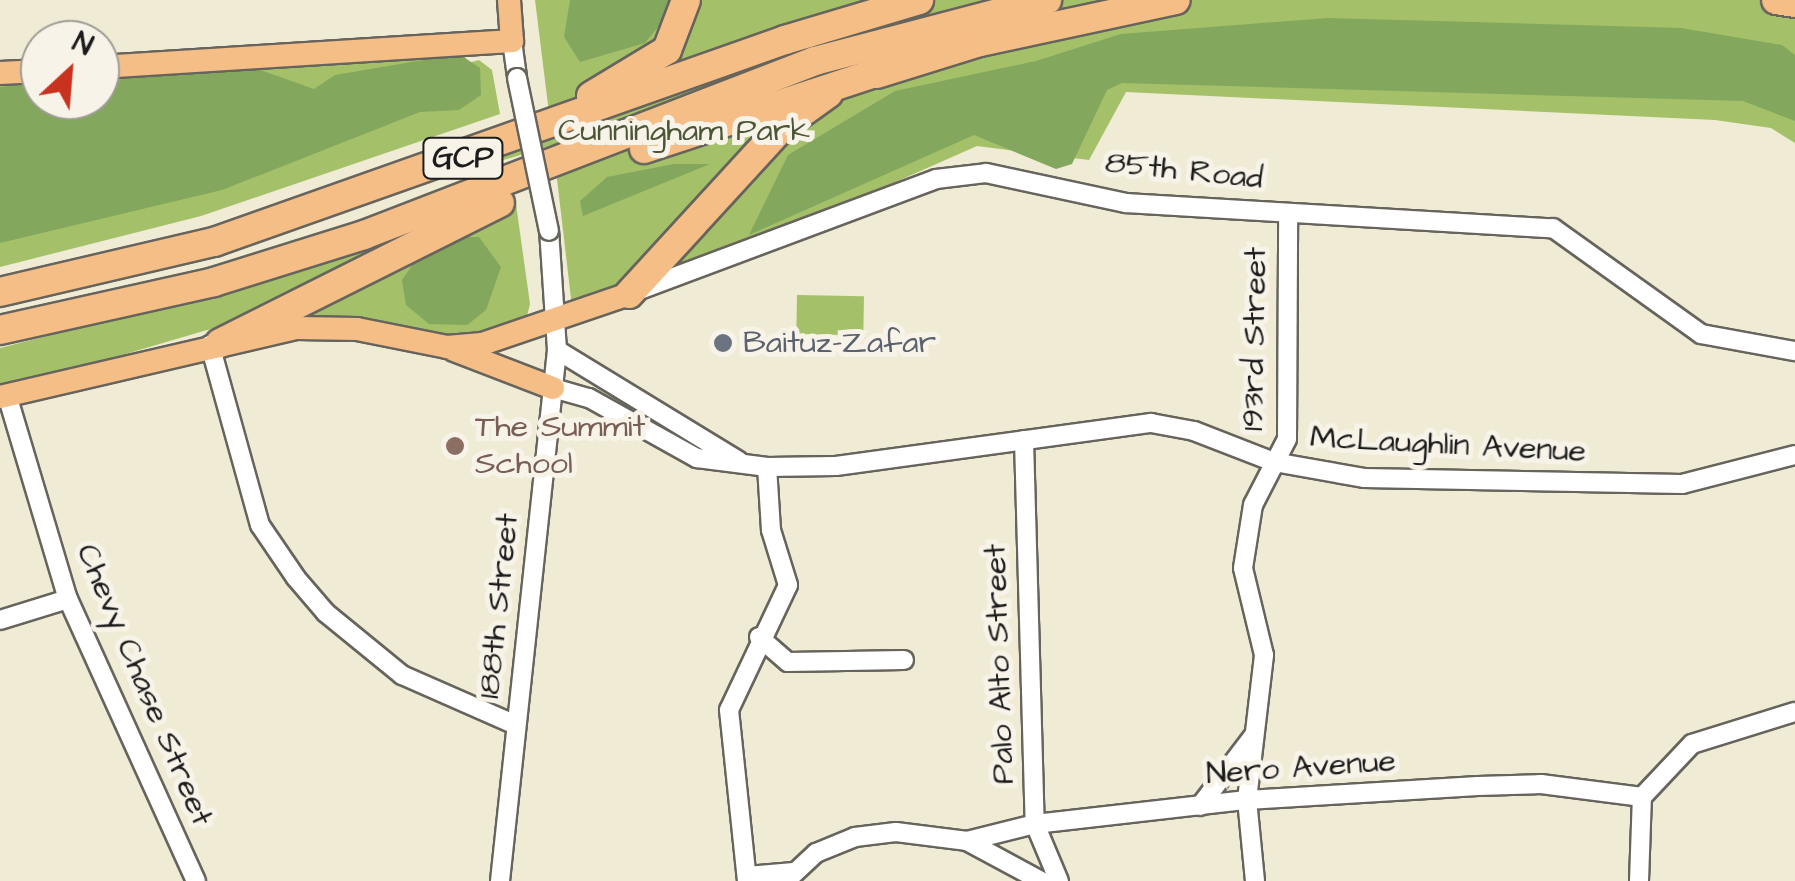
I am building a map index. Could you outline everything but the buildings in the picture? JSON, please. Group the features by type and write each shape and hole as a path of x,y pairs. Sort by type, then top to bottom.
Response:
{"highway":[{"path":"496,146 646,66 677,34 686,0"},
{"name":"GCP","path":"0,292 214,242 496,146 785,40 920,0"},
{"name":"GCP","path":"0,330 214,282 364,235 815,60 1047,0"},
{"path":"215,344 501,202 808,90 1176,0"},
{"path":"1776,0 1795,4"},
{"path":"629,294 792,118 815,101 893,67"}],"main road":[{"path":"120,66 512,41 509,0"},
{"name":"85th Road","path":"446,348 512,338 629,294"},
{"path":"3,396 215,344 326,328 446,348 553,388"}],"street":[{"name":"188th Street","path":"500,881 559,319 548,231 512,41"},
{"name":"85th Road","path":"629,294 966,173 1031,179 1126,203 1552,228 1701,334 1795,351"},
{"name":"193rd Street","path":"1255,881 1246,800 1264,654 1243,568 1253,505 1287,439 1288,215"},
{"path":"215,344 260,525 296,578 326,614 402,675 516,725"},
{"name":"McLaughlin Avenue","path":"558,350 744,464"},
{"name":"McLaughlin Avenue","path":"553,388 589,398 697,458 766,467 836,466 1164,424 1274,462 1353,477 1665,485 1730,477 1795,455"},
{"name":"Chevy Chase Street","path":"3,396 68,599 196,881"},
{"name":"Palo Alto Street","path":"1024,440 1035,824 1058,881"},
{"path":"747,878 729,710 758,637 776,616 788,586 771,530 766,467"},
{"path":"0,620 68,599"},
{"path":"758,637 788,662 904,660"},
{"path":"1640,881 1642,797 1692,744 1795,712"},
{"path":"1200,806 1254,735"},
{"name":"Nero Avenue","path":"747,878 790,876 816,853 855,837 896,832 967,840 1035,824 1246,800 1541,784 1642,797"},
{"name":"Nero Avenue","path":"967,840 1041,881"}],"green space":[{"name":"Cunningham Park","path":"535,0 1795,0 1795,143 1771,128 1715,120 1126,92 1089,160 977,146 574,324 553,145 451,176 552,137"},
{"path":"570,0 670,0 668,15 645,43 580,62 564,37"},
{"path":"1328,18 1681,28 1782,45 1795,55 1795,121 1743,101 1122,83 1107,90 1072,164 1056,169 974,135 749,235 788,155 895,91 1036,61 1121,34"},
{"path":"463,53 468,63 479,60 492,70 500,114 201,216 0,267 0,82 20,80 20,120 120,120 120,73"},
{"path":"459,54 480,68 481,95 459,110 420,112 222,190 0,243 0,87 20,84 20,120 120,120 120,75 252,67 314,89 335,75"},
{"path":"674,164 710,164 583,216 580,201 607,177"},
{"path":"516,204 530,304 526,320 452,340 418,329 305,321 299,312"},
{"path":"476,205 241,320 0,391 0,348 248,285"},
{"path":"452,237 479,237 501,267 486,310 467,325 429,324 406,305 402,280 420,254"},
{"path":"797,295 864,296 863,335 796,334"}],"place":[{"name":"Baituz-Zafar","path":"723,343"},
{"name":"The Summit School","path":"455,446"}]}
